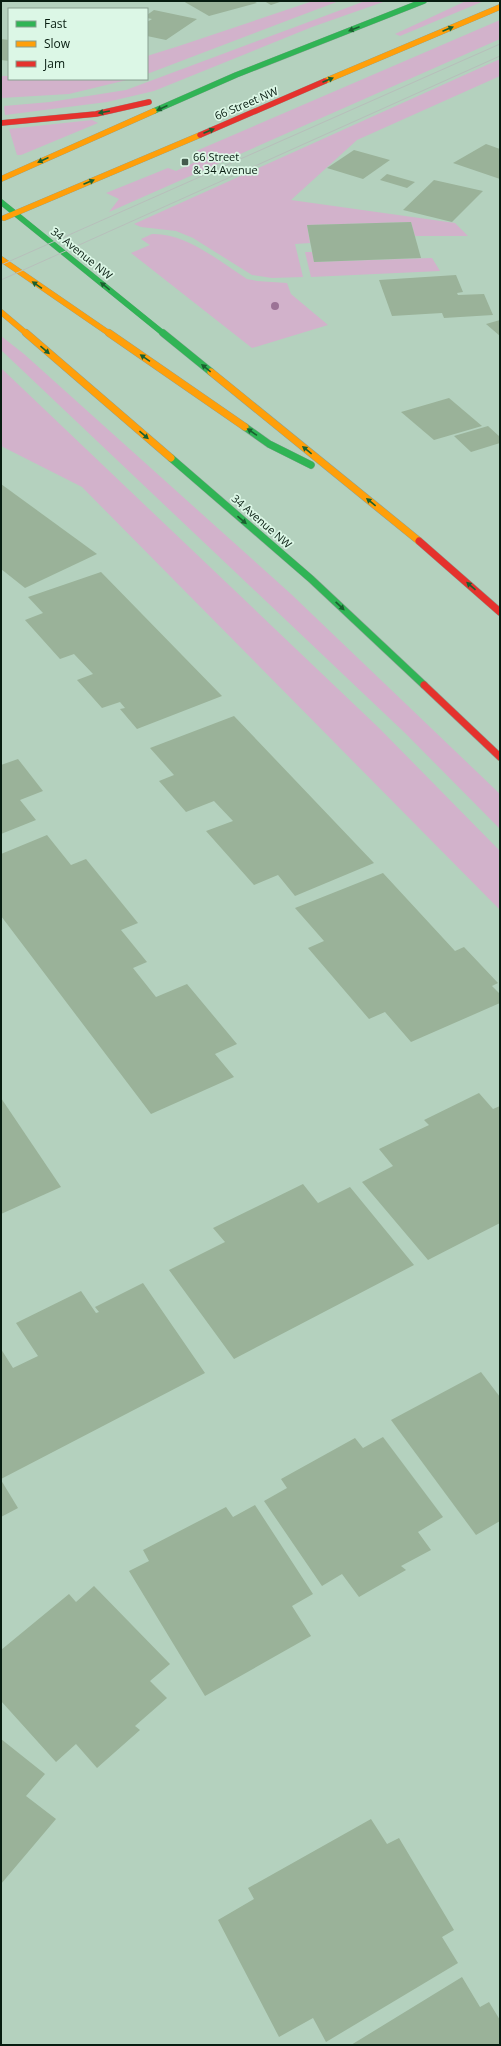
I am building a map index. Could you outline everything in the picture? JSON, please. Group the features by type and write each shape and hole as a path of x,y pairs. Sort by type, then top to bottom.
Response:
{"main road":[{"path":"1,179 236,76 424,1"},
{"name":"66 Street NW","path":"1,219 500,7"},
{"path":"1,123 96,114 127,108 236,76"},
{"name":"34 Avenue NW","path":"1,202 424,545 500,612"},
{"path":"1,215 15,214"},
{"path":"1,259 269,444 348,483"},
{"name":"34 Avenue NW","path":"1,312 311,579 500,757"},
{"path":"1,320 16,324"}],"shaded area":[{"path":"313,1 339,1 148,74 148,56"},
{"path":"365,1 386,1 312,27 154,91 107,102 5,115 4,106 50,102 126,90"},
{"path":"466,1 484,1 400,36 395,34"},
{"path":"500,20 500,39 109,212 119,199 106,193 168,168 176,171 208,156 196,151"},
{"path":"500,59 500,76 357,140 291,200 455,223 468,236 415,236 411,222 307,225 310,243 295,244 303,277 272,278 252,275 193,238 176,231 141,227 134,224"},
{"path":"1,76 8,76 8,80 127,80 69,94 1,98"},
{"path":"92,120 98,123 21,155 17,155 9,129"},
{"path":"152,234 165,235 190,243 202,249 247,279 287,283 291,294 328,325 252,348 131,253 150,245 141,239"},
{"path":"305,252 312,252 314,262 432,258 440,271 311,277"},
{"path":"1,336 24,354 291,594 500,794 500,829 405,733 1,350"},
{"path":"1,368 379,728 500,851 500,910 82,487 1,446"}],"building":[{"path":"183,1 253,1 257,3 209,16"},
{"path":"264,1 283,1 271,5"},
{"path":"154,10 197,19 166,40 148,36 148,21 152,19 148,18 148,14"},
{"path":"1,39 8,40 8,61 1,60"},
{"path":"486,144 500,149 500,179 453,163"},
{"path":"354,150 390,160 363,179 327,168"},
{"path":"387,174 415,182 407,188 380,180"},
{"path":"434,180 483,191 452,222 403,210"},
{"path":"411,222 421,258 314,262 307,225"},
{"path":"456,275 463,292 457,293 458,295 484,294 493,315 444,318 442,313 392,316 379,280"},
{"path":"500,320 500,336 486,324"},
{"path":"449,398 482,426 434,440 401,412"},
{"path":"488,426 500,437 500,443 471,452 454,436"},
{"path":"1,484 97,554 25,588 1,569"},
{"path":"101,572 222,696 137,729 120,709 125,708 120,702 102,708 77,680 93,674 74,654 60,659 25,620 43,613 28,597"},
{"path":"234,716 374,863 295,896 278,875 254,885 206,831 233,821 214,801 186,812 159,781 174,775 150,748"},
{"path":"18,759 43,791 20,800 36,820 1,834 1,765"},
{"path":"47,835 71,865 86,859 138,923 121,930 147,962 133,968 156,997 187,984 237,1044 215,1054 234,1077 151,1114 1,916 1,854"},
{"path":"383,873 455,951 464,947 498,983 492,986 500,994 500,1003 411,1042 385,1012 369,1019 308,948 324,941 295,908"},
{"path":"479,1093 493,1109 500,1106 500,1223 428,1260 362,1182 393,1166 379,1149 429,1125 424,1120"},
{"path":"1,1098 61,1187 1,1214"},
{"path":"303,1184 318,1203 350,1187 414,1265 234,1359 169,1270 225,1242 213,1228"},
{"path":"143,1283 205,1373 1,1479 1,1349 13,1368 38,1356 16,1323 81,1291 96,1313 99,1312 95,1307"},
{"path":"481,1372 500,1397 500,1521 476,1535 391,1420"},
{"path":"383,1437 443,1517 418,1532 431,1550 401,1566 406,1570 359,1597 342,1574 322,1586 264,1501 287,1488 281,1479 355,1438 363,1448"},
{"path":"1,1480 18,1508 1,1517"},
{"path":"255,1505 313,1594 292,1606 311,1636 205,1696 129,1571 149,1561 143,1550 226,1507 233,1517"},
{"path":"94,1586 170,1664 150,1681 167,1698 135,1726 140,1730 97,1768 76,1744 56,1762 1,1701 1,1650 69,1594 76,1602"},
{"path":"1,1739 45,1774 26,1796 56,1819 1,1884"},
{"path":"371,1819 387,1844 399,1838 454,1930 442,1937 458,1963 326,2042 313,2018 279,2037 218,1920 254,1899 248,1888"},
{"path":"462,1977 480,2007 489,2002 500,2020 500,2045 351,2045"}],"tram line":[{"path":"1,265 500,44"},
{"path":"1,280 500,56"}],"traffic: fast":[{"path":"154,111 236,75 424,1"},
{"path":"1,202 211,372"},
{"path":"245,427 269,444 311,465"},
{"path":"171,458 311,579 424,685"}],"traffic: slow":[{"path":"325,81 500,7"},
{"path":"1,179 154,111"},
{"path":"4,218 200,135"},
{"path":"1,259 245,427"},
{"path":"1,312 171,458"},
{"path":"211,372 419,541"}],"traffic: jam":[{"path":"200,135 325,81"},
{"path":"1,123 96,114 149,102"},
{"path":"419,541 500,612"},
{"path":"424,685 500,757"}],"place":[{"name":"66 Street & 34 Avenue","path":"185,162"}]}
